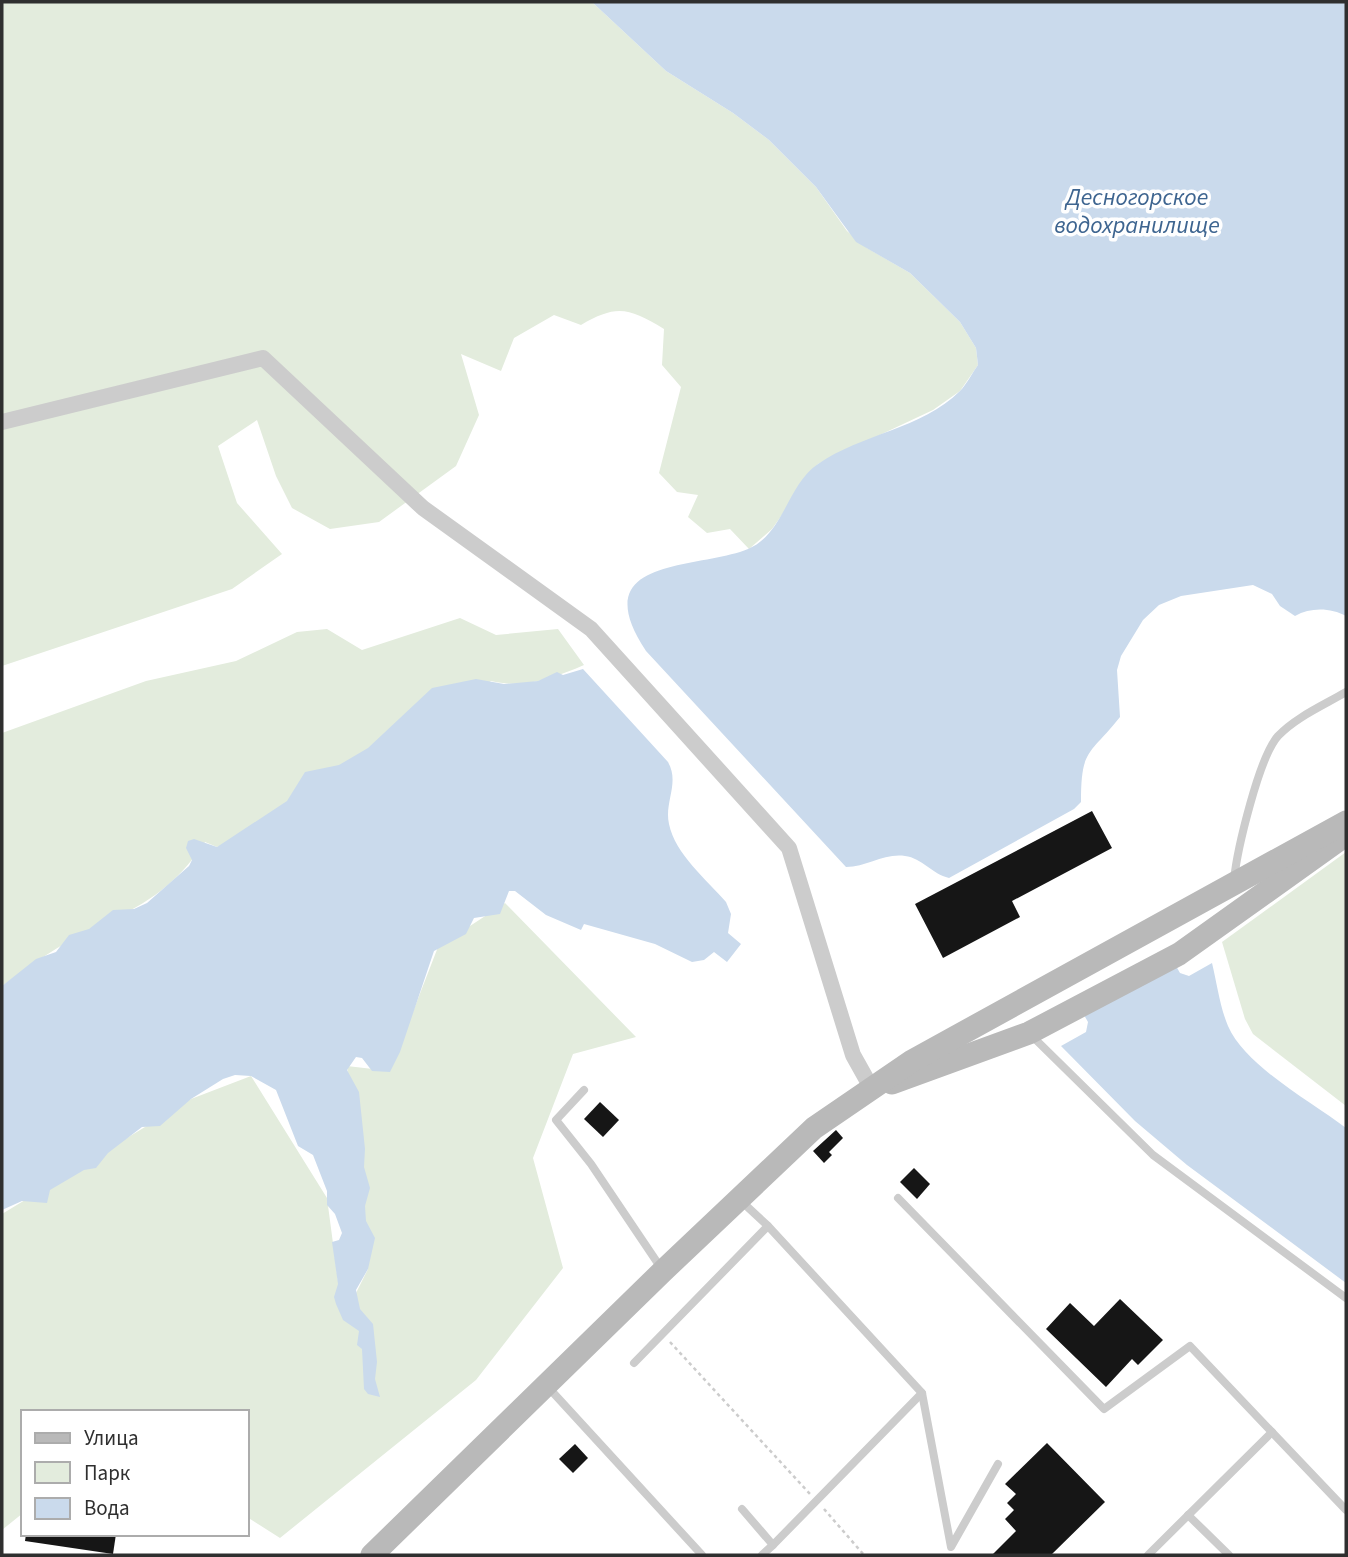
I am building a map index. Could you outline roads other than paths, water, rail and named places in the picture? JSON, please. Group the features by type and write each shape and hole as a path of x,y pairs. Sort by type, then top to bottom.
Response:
{"street":[{"path":"2,422 263,358 423,508 591,629 789,848 853,1055 872,1089"},
{"path":"372,1555 738,1198 814,1128 912,1061 1346,822"},
{"path":"872,1089 1029,1033 1179,954 1346,835"}],"lane":[{"path":"1233,886 1237,851 1268,753 1277,737 1346,692"},
{"path":"1029,1033 1153,1155 1346,1298"},
{"path":"584,1090 556,1120 591,1164 663,1271"},
{"path":"738,1198 768,1226 922,1394 951,1547 998,1464"},
{"path":"898,1198 1104,1409 1190,1346 1346,1510"},
{"path":"634,1363 768,1226"},
{"path":"547,1386 702,1555"},
{"path":"762,1555 922,1394"},
{"path":"1148,1555 1272,1432"},
{"path":"742,1510 773,1545"},
{"path":"1188,1515 1229,1555"}],"water":[{"name":"Десногорское водохранилище","path":"592,2 1346,2 1346,616 1321,610 1295,616 1280,606 1272,594 1253,585 1181,596 1159,605 1143,620 1121,656 1117,670 1120,717 1094,747 1085,762 1081,802 1074,809 949,878 905,856 890,856 846,867 646,651 630,620 628,598 637,583 654,572 726,556 760,542 778,521 799,484 818,464 853,445 928,414 960,391 978,365 976,348 960,322 910,273 856,242 816,187 769,140 733,113 666,71"},
{"path":"583,669 668,762 673,777 668,808 672,835 701,876 726,902 731,914 728,933 741,944 727,962 714,952 704,960 692,962 655,944 584,924 581,930 546,915 515,891 509,891 500,914 474,918 466,934 434,951 400,1052 390,1072 372,1071 362,1058 356,1057 347,1070 359,1092 365,1149 364,1167 370,1188 365,1206 366,1221 375,1238 368,1269 356,1290 360,1309 373,1324 377,1362 375,1379 380,1397 368,1394 364,1389 362,1349 357,1345 359,1331 343,1320 334,1297 338,1284 332,1242 339,1240 342,1233 335,1214 327,1205 327,1191 313,1155 298,1146 276,1090 251,1076 235,1075 223,1079 191,1099 160,1126 142,1127 108,1153 96,1168 84,1170 50,1190 47,1203 22,1201 2,1210 2,986 36,959 56,952 69,935 89,929 113,910 134,909 147,903 189,866 192,860 186,848 188,841 194,839 217,847 287,801 305,772 339,765 368,748 432,688 476,679 504,684 538,681 557,672 563,675"},
{"path":"1212,963 1225,1019 1237,1041 1264,1069 1346,1128 1346,1283 1187,1165 1135,1121 1061,1046 1086,1032 1088,1022 1084,1015 1176,966 1180,973 1189,976"}]}
